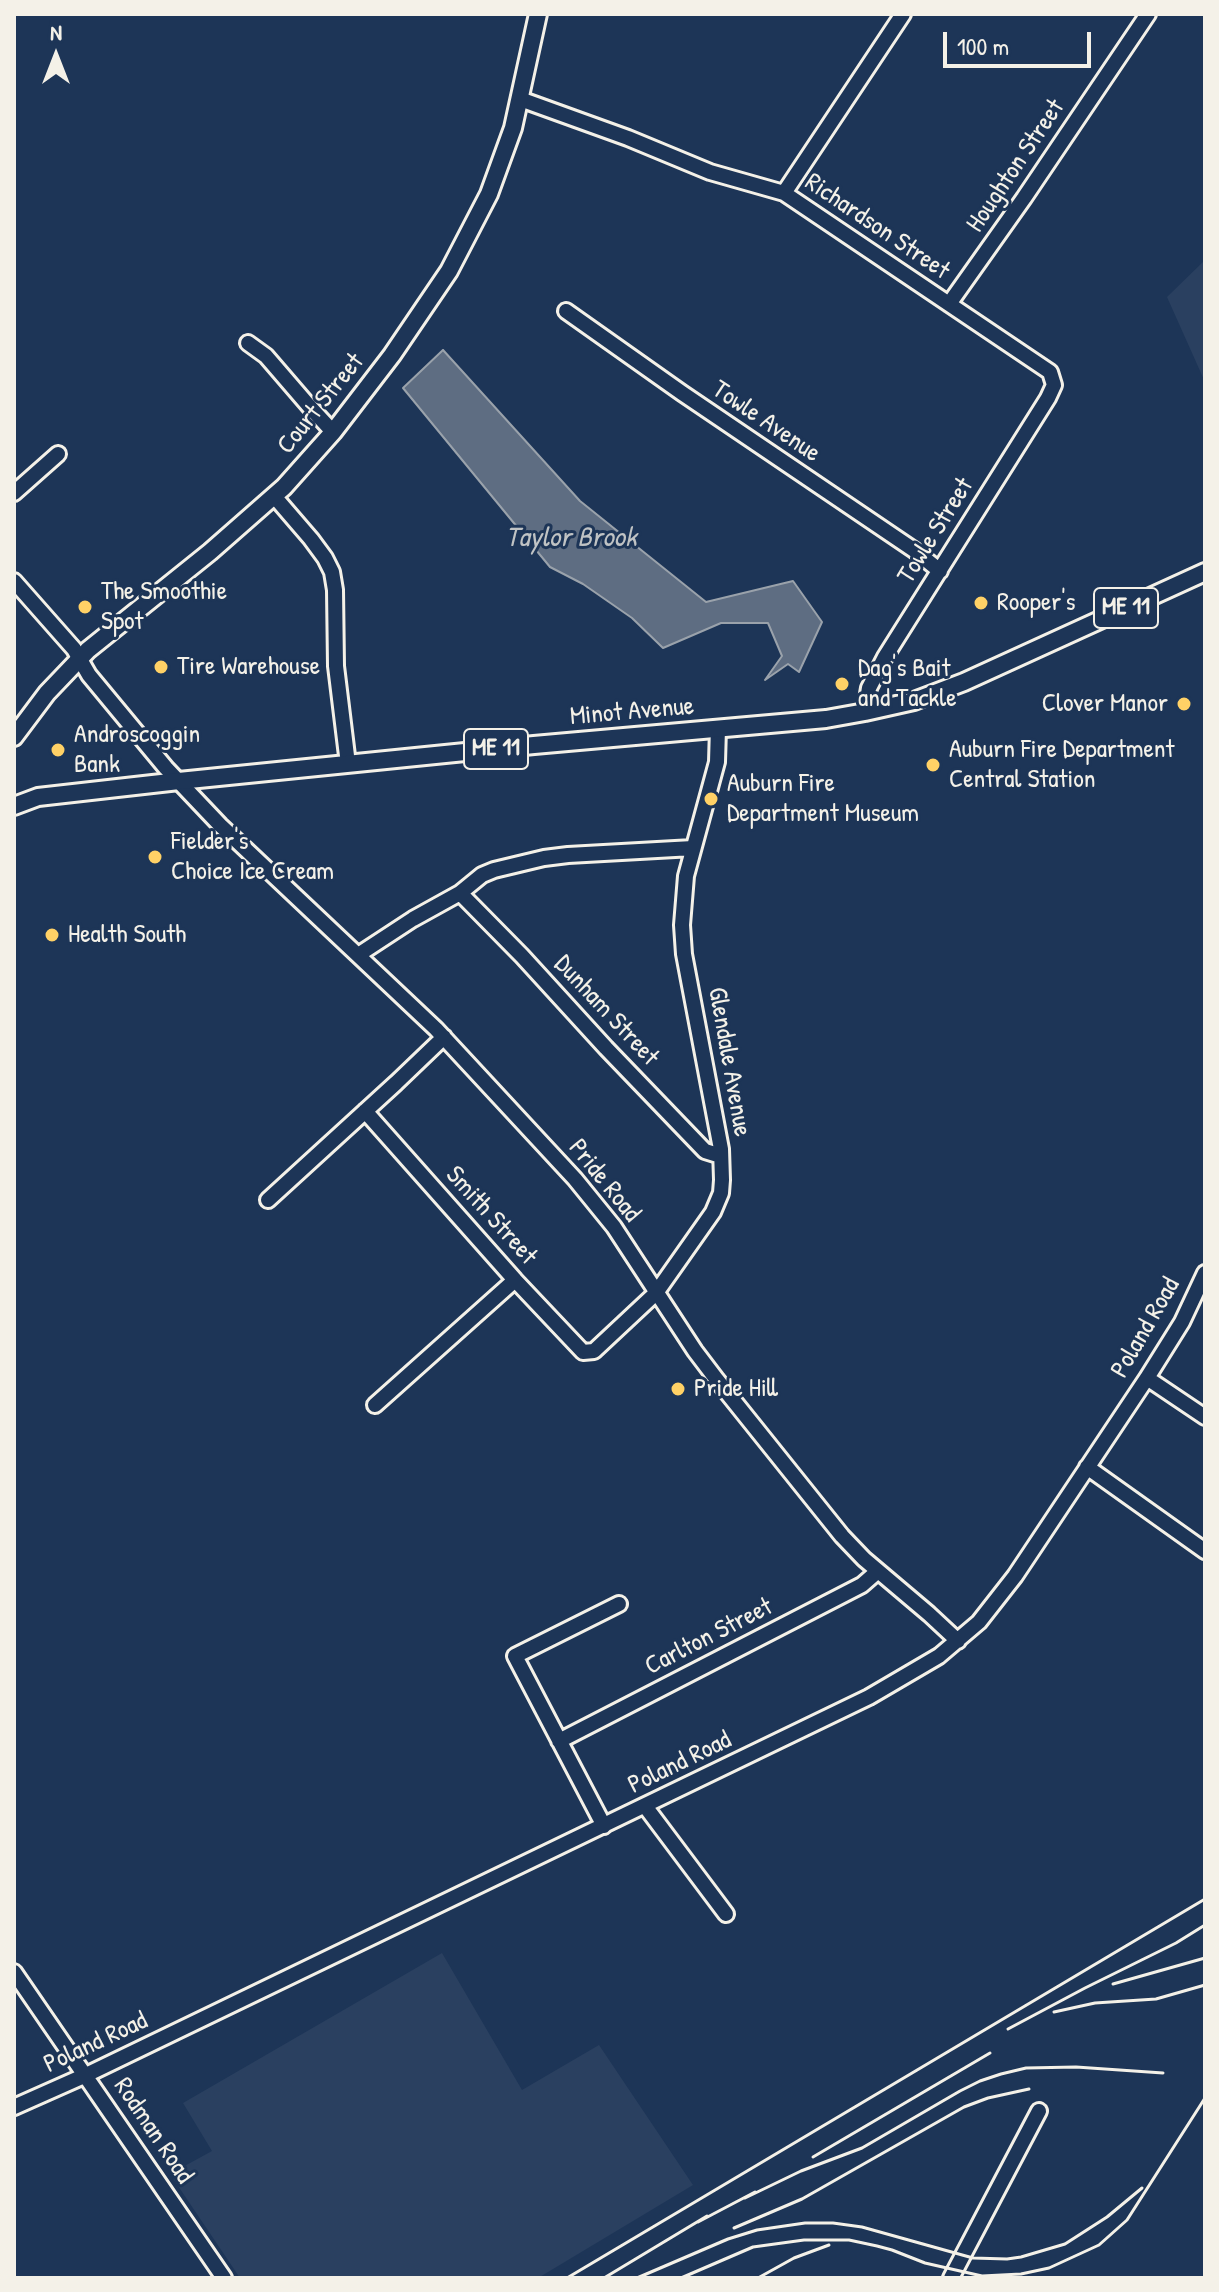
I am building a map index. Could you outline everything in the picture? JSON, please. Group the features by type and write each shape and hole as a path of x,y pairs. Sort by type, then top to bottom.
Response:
{"main road":[{"name":"Court Street","path":"14,737 47,693 79,658 274,496 333,432 400,343 449,271 493,184 520,99 538,14"},
{"name":"Minot Avenue","path":"14,794 38,797 826,719 865,712 914,701 964,682 1205,572"},
{"name":"Minot Avenue","path":"14,806 38,797"}],"street":[{"path":"784,193 903,14"},
{"name":"Houghton Street","path":"949,304 1148,14"},
{"name":"Richardson Street","path":"520,99 710,172 784,193 1040,363 1053,378"},
{"name":"Towle Avenue","path":"566,311 914,550 940,571"},
{"path":"248,343 266,356 333,432"},
{"name":"Towle Street","path":"865,712 871,682 1048,398 1054,385 1053,378"},
{"path":"14,493 58,454"},
{"path":"274,496 311,539 332,572 336,666 348,764"},
{"name":"Pride Road","path":"14,581 74,649 89,675 220,825 444,1037 591,1197 695,1351 842,1536 958,1641"},
{"name":"Glendale Avenue","path":"583,1352 594,1351 656,1293 717,1205 722,1180 721,1156 684,954 682,908 693,848 717,762 718,728"},
{"path":"358,955 494,870 544,858 693,848"},
{"name":"Dunham Street","path":"460,893 705,1151 721,1156"},
{"path":"268,1200 444,1037"},
{"name":"Smith Street","path":"365,1111 583,1352"},
{"name":"Poland Road","path":"14,2107 604,1826 922,1668 958,1641 997,1601 1147,1378 1182,1322 1205,1273"},
{"path":"375,1405 515,1280"},
{"path":"1147,1378 1205,1417"},
{"path":"1087,1467 1205,1551"},
{"name":"Carlton Street","path":"559,1741 862,1585 878,1571"},
{"path":"604,1826 515,1656 619,1604"},
{"path":"645,1806 726,1914"},
{"name":"Rodman Road","path":"14,1972 224,2278"},
{"path":"951,2278 1039,2111"}],"shaded area":[{"path":"1205,260 1205,382 1167,297"},
{"path":"442,1953 522,2090 599,2045 693,2185 538,2278 240,2278 170,2174 212,2151 183,2103"}],"water":[{"name":"Taylor Brook","path":"443,350 580,501 706,602 793,581 822,622 799,672 788,664 765,680 782,656 768,623 721,623 663,648 632,618 583,584 550,567 403,388"}],"railway":[{"path":"567,2278 1205,1899"},
{"path":"1008,2029 1205,1925"},
{"path":"1113,1984 1205,1958"},
{"path":"1054,2012 1095,2003 1156,1999 1205,1985"},
{"path":"813,2157 990,2053"},
{"path":"745,2198 801,2171 862,2148 960,2091 1001,2074 1026,2068 1076,2067 1163,2073"},
{"path":"734,2228 802,2199 964,2107 1029,2089"},
{"path":"681,2278 753,2247 804,2240 849,2240 982,2276 1021,2274 1049,2268 1099,2245 1127,2220 1205,2098"},
{"path":"637,2278 728,2239 757,2230 805,2223 862,2227 973,2258 1021,2257 1065,2244 1107,2217 1142,2188"},
{"path":"698,2222 755,2192"},
{"path":"604,2278 707,2216"},
{"path":"758,2278 794,2258 829,2245"}],"place":[{"name":"Rooper's","path":"981,603"},
{"name":"The Smoothie Spot","path":"85,607"},
{"name":"Tire Warehouse","path":"161,667"},
{"name":"Dag's Bait and Tackle","path":"842,684"},
{"name":"Clover Manor","path":"1184,704"},
{"name":"Androscoggin Bank","path":"58,750"},
{"name":"Auburn Fire Department Central Station","path":"933,765"},
{"name":"Auburn Fire Department Museum","path":"711,799"},
{"name":"Fielder's Choice Ice Cream","path":"155,857"},
{"name":"Health South","path":"52,935"},
{"name":"Pride Hill","path":"678,1389"}]}
